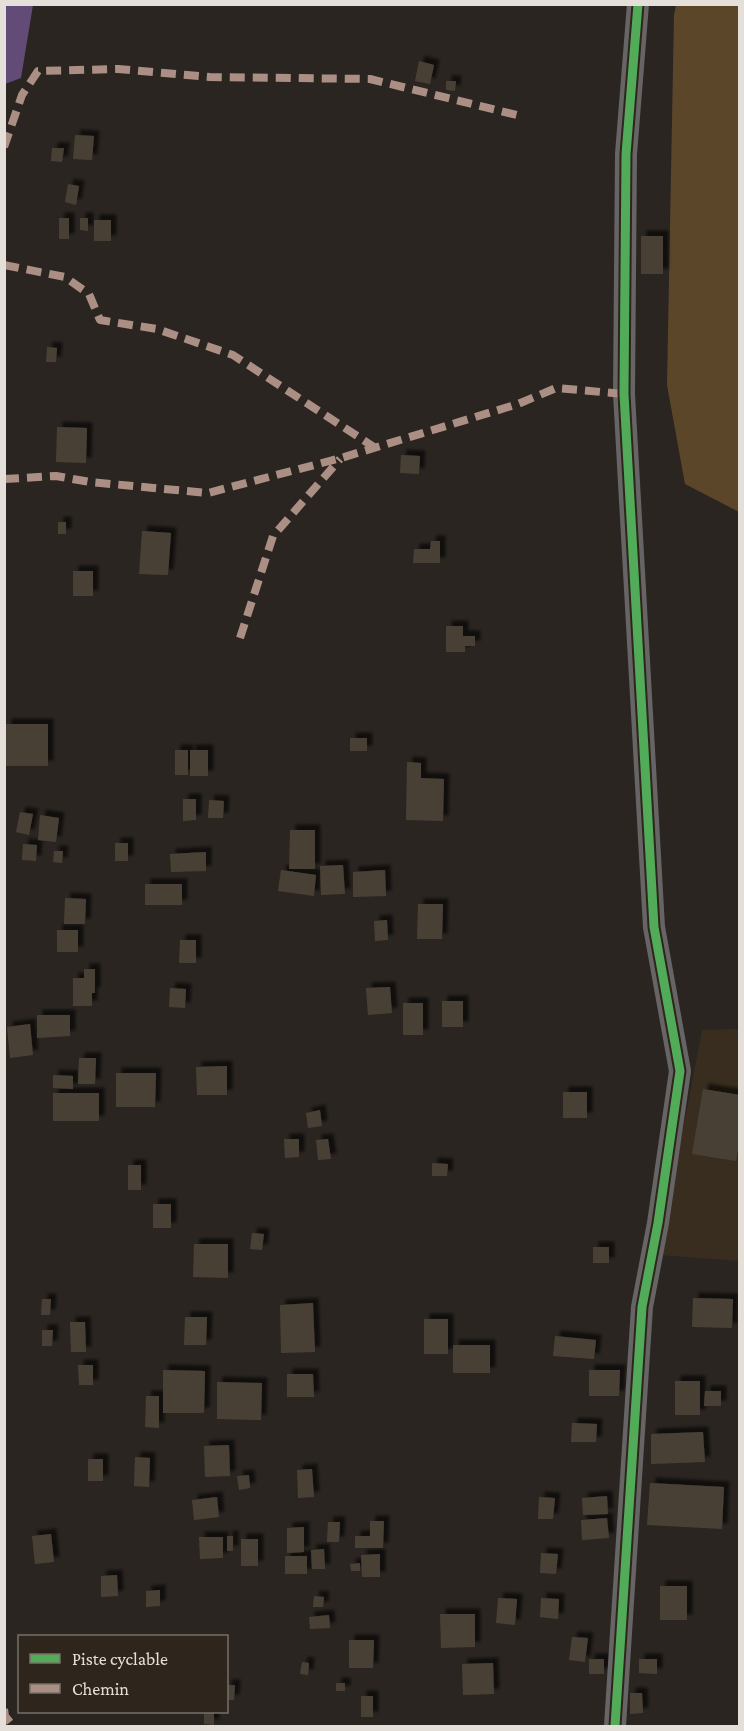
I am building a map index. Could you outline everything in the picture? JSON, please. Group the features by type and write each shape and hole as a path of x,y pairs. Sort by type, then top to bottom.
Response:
{"street":[{"path":"615,1726 642,1307 658,1223 680,1071 654,927 624,394 626,153 638,4"}],"shaded area":[{"path":"5,4 33,5 21,78 5,84"},
{"path":"676,5 739,5 739,512 685,484 667,385"},
{"path":"739,1029 739,1261 659,1255 702,1030"}],"building":[{"path":"419,61 434,65 430,84 415,81"},
{"path":"446,81 456,81 455,91 446,90"},
{"path":"75,135 94,136 92,160 73,159"},
{"path":"52,148 64,148 62,162 51,161"},
{"path":"68,184 79,186 76,205 65,202"},
{"path":"59,218 69,218 69,239 59,239"},
{"path":"80,218 88,218 88,231 80,230"},
{"path":"94,220 111,220 111,241 94,241"},
{"path":"641,236 663,236 663,274 641,274"},
{"path":"47,347 57,348 56,362 46,362"},
{"path":"57,427 87,428 86,463 56,462"},
{"path":"401,455 420,456 419,474 400,473"},
{"path":"58,522 66,522 66,534 58,534"},
{"path":"142,531 171,533 168,575 139,574"},
{"path":"431,541 440,541 440,563 413,563 414,549 430,549"},
{"path":"73,571 93,571 93,596 73,596"},
{"path":"446,626 463,626 463,636 475,636 475,646 465,646 465,652 446,652"},
{"path":"6,724 48,724 48,766 6,766"},
{"path":"350,738 367,738 367,751 350,751"},
{"path":"175,750 188,750 188,775 175,775"},
{"path":"190,750 208,750 208,776 190,776"},
{"path":"407,762 421,763 421,778 444,779 443,821 406,820"},
{"path":"183,799 196,799 196,820 183,821"},
{"path":"209,800 224,801 223,818 208,818"},
{"path":"20,812 33,814 29,835 16,832"},
{"path":"40,815 59,818 56,842 38,840"},
{"path":"290,830 315,830 315,869 289,869"},
{"path":"115,843 128,843 128,861 115,861"},
{"path":"23,844 37,845 36,861 22,860"},
{"path":"54,851 63,851 62,863 53,862"},
{"path":"206,852 206,871 171,872 170,854"},
{"path":"343,865 345,894 321,895 320,866"},
{"path":"281,870 316,875 314,896 278,891"},
{"path":"385,870 386,896 353,897 353,872"},
{"path":"145,884 182,884 182,905 145,905"},
{"path":"65,898 86,899 85,924 64,924"},
{"path":"418,904 443,904 442,939 417,939"},
{"path":"387,920 388,940 375,941 374,921"},
{"path":"57,930 78,930 78,952 57,952"},
{"path":"180,940 196,940 196,963 179,963"},
{"path":"84,969 95,969 95,993 92,993 92,1006 73,1006 73,978 84,978"},
{"path":"390,987 392,1013 368,1015 366,988"},
{"path":"170,988 186,989 185,1008 169,1007"},
{"path":"442,1001 463,1001 463,1027 442,1027"},
{"path":"403,1003 423,1003 423,1035 403,1035"},
{"path":"37,1015 70,1015 70,1036 37,1038"},
{"path":"30,1024 33,1055 10,1058 7,1027"},
{"path":"79,1058 96,1058 95,1084 78,1084"},
{"path":"227,1066 227,1095 197,1095 196,1067"},
{"path":"116,1073 156,1073 155,1107 116,1107"},
{"path":"53,1075 73,1076 73,1089 53,1088"},
{"path":"703,1089 740,1095 740,1138 736,1161 692,1154"},
{"path":"563,1092 587,1092 587,1118 563,1118"},
{"path":"53,1093 99,1093 99,1121 53,1121"},
{"path":"320,1110 322,1126 308,1128 306,1113"},
{"path":"284,1139 299,1139 299,1157 285,1158"},
{"path":"328,1139 331,1159 318,1160 316,1140"},
{"path":"432,1163 448,1164 447,1176 432,1176"},
{"path":"128,1165 141,1165 141,1190 128,1190"},
{"path":"153,1204 171,1204 171,1228 153,1228"},
{"path":"252,1233 264,1234 262,1250 250,1249"},
{"path":"194,1244 228,1244 228,1278 193,1277"},
{"path":"593,1247 609,1247 609,1263 593,1263"},
{"path":"693,1298 733,1299 732,1328 692,1327"},
{"path":"42,1299 51,1299 50,1315 41,1315"},
{"path":"313,1303 315,1352 281,1353 280,1305"},
{"path":"185,1317 207,1317 206,1345 184,1345"},
{"path":"424,1319 448,1319 448,1354 424,1354"},
{"path":"70,1322 85,1322 86,1352 71,1352"},
{"path":"42,1330 53,1330 52,1346 42,1346"},
{"path":"555,1336 596,1340 594,1359 553,1356"},
{"path":"453,1345 490,1345 490,1373 453,1373"},
{"path":"78,1365 93,1365 93,1385 79,1385"},
{"path":"163,1370 205,1371 204,1413 163,1413"},
{"path":"589,1370 620,1370 619,1396 589,1396"},
{"path":"287,1374 313,1374 314,1397 287,1397"},
{"path":"675,1381 700,1381 700,1415 675,1415"},
{"path":"217,1382 262,1383 261,1420 217,1419"},
{"path":"705,1391 721,1391 721,1406 704,1406"},
{"path":"146,1396 159,1396 159,1428 145,1427"},
{"path":"572,1423 597,1424 596,1442 571,1442"},
{"path":"703,1432 705,1462 651,1464 651,1434"},
{"path":"229,1445 230,1476 205,1477 204,1446"},
{"path":"135,1457 150,1458 149,1487 134,1486"},
{"path":"88,1459 103,1459 103,1481 88,1481"},
{"path":"312,1469 314,1497 298,1498 297,1470"},
{"path":"249,1475 250,1488 239,1490 237,1476"},
{"path":"650,1483 724,1487 722,1529 647,1525"},
{"path":"607,1496 608,1514 583,1515 582,1498"},
{"path":"217,1497 219,1517 194,1520 192,1500"},
{"path":"539,1497 555,1498 553,1519 538,1519"},
{"path":"607,1518 609,1538 582,1540 581,1520"},
{"path":"370,1521 384,1521 383,1548 355,1548 355,1536 370,1536"},
{"path":"328,1522 340,1522 339,1542 327,1542"},
{"path":"304,1527 304,1552 287,1553 287,1528"},
{"path":"51,1534 54,1562 35,1564 32,1536"},
{"path":"227,1536 233,1536 233,1551 227,1551"},
{"path":"199,1537 223,1537 223,1558 200,1559"},
{"path":"241,1539 258,1539 258,1566 241,1566"},
{"path":"324,1549 325,1569 312,1569 311,1550"},
{"path":"541,1553 558,1554 556,1574 540,1573"},
{"path":"380,1554 380,1577 362,1577 361,1555"},
{"path":"285,1556 307,1556 307,1574 285,1574"},
{"path":"360,1563 360,1571 351,1571 350,1564"},
{"path":"117,1575 118,1596 101,1597 101,1576"},
{"path":"660,1586 687,1586 687,1620 660,1620"},
{"path":"160,1590 160,1606 146,1607 146,1591"},
{"path":"314,1596 324,1597 323,1607 313,1607"},
{"path":"498,1598 517,1599 515,1625 496,1623"},
{"path":"541,1598 559,1599 558,1619 540,1617"},
{"path":"440,1614 475,1614 475,1647 441,1648"},
{"path":"329,1615 330,1628 310,1629 309,1617"},
{"path":"572,1637 588,1638 585,1662 569,1660"},
{"path":"349,1640 374,1640 373,1668 349,1668"},
{"path":"589,1659 604,1659 604,1674 589,1674"},
{"path":"639,1659 657,1659 657,1674 639,1673"},
{"path":"302,1662 309,1663 308,1675 300,1674"},
{"path":"493,1663 494,1694 463,1695 462,1664"},
{"path":"336,1683 345,1683 345,1691 336,1691"},
{"path":"228,1685 235,1685 234,1700 228,1700"},
{"path":"630,1693 642,1693 643,1713 630,1714"},
{"path":"361,1696 373,1696 373,1717 361,1717"},
{"path":"204,1713 214,1713 214,1725 204,1724"}],"marked path":[{"path":"4,147 22,95 38,71 118,69 210,77 370,79 517,115"},
{"path":"4,265 65,277 89,294 100,320 157,329 233,355 374,447"},
{"path":"4,479 56,476 90,482 208,493 341,458 518,404 556,388 624,394"},
{"path":"240,638 273,536 340,459"},
{"path":"4,1709 5,1716 13,1726"}],"cycle path":[{"path":"615,1726 642,1307 658,1223 680,1071 654,927 624,394 626,154 638,4"}]}
